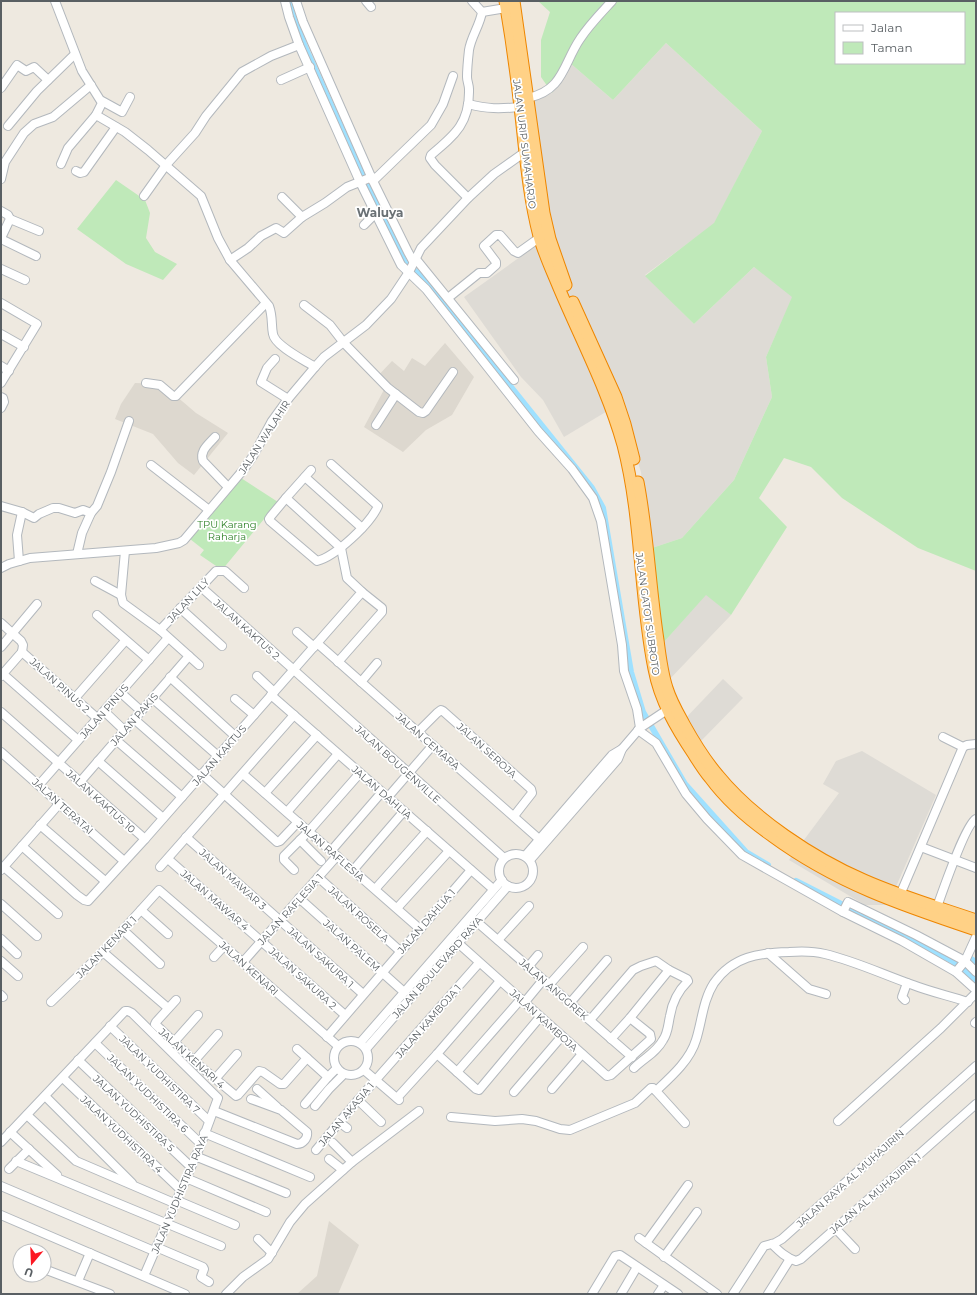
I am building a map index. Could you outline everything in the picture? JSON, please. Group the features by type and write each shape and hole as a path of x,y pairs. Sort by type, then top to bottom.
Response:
{"highway":[{"name":"JALAN URIP SUMAHARJO","path":"509,3 524,102 546,225 561,282"},
{"name":"JALAN URIP SUMAHARJO","path":"524,102 525,152 539,238 561,282"},
{"name":"JALAN GATOT SUBROTO","path":"561,282 608,401 623,448 632,491 644,601 654,668 658,685 667,710 684,740 711,779 730,801 752,822 792,851 825,871 855,886 894,902 976,930"},
{"name":"JALAN GATOT SUBROTO","path":"561,282 616,398 630,441 639,484 645,526 653,612 662,667 667,688 675,708 692,739 718,775 732,791 758,814 797,843 819,857 863,880 976,920"}],"street":[{"path":"55,1 82,71 102,101 122,112 130,97"},
{"path":"285,1 299,45 368,179 408,252 412,265 431,285 450,309 538,431 586,487 595,502 601,521 622,645 624,670 637,709 641,728 656,743 686,794 707,819 742,855 845,908 902,941 976,972"},
{"path":"296,1 303,22 368,179 375,214 401,265 412,265 431,285 448,298 450,309 514,380"},
{"path":"472,1 482,12"},
{"path":"468,104 495,109 524,102 544,92 555,84 566,69 581,38 612,1"},
{"path":"482,12 509,3"},
{"path":"468,198 430,158 431,155 453,137 463,123 468,104 470,87 467,79 470,45 482,12"},
{"path":"144,196 166,165 195,133 206,116 242,72 271,56 299,45"},
{"path":"8,126 48,80 75,54"},
{"path":"1,88 4,76 17,65 26,71 34,67 48,80"},
{"path":"281,80 310,67"},
{"path":"230,260 248,248 266,233 276,228 284,233 302,217 325,203 340,191 368,179 431,125 443,104 453,76"},
{"path":"1,179 5,162 24,133 34,124 53,117 91,86"},
{"path":"61,164 68,148 96,115 102,101"},
{"path":"96,115 131,136 200,196 218,238 230,260 266,303 272,314 273,335 276,340 283,347 315,367"},
{"path":"76,171 80,173 84,172 116,127"},
{"name":"JALAN WALAHIR","path":"1,568 30,558 156,548 179,543 189,535 244,469 253,456 272,421 315,367 324,357 366,325 387,303 412,265 421,248 468,198 494,174 525,152"},
{"path":"282,197 302,217"},
{"path":"1,211 8,215 10,219 39,231"},
{"path":"364,225 375,214"},
{"path":"10,219 1,238 36,256"},
{"path":"448,298 478,273 487,273 496,265 496,262 484,246 496,235 500,235 514,251 518,253 539,238"},
{"path":"1,269 25,280"},
{"path":"1,303 37,324 1,383"},
{"path":"146,383 160,384 173,396 176,396 266,303"},
{"path":"304,305 330,325 344,343 388,388 417,411 423,413 453,372"},
{"path":"1,334 24,347"},
{"path":"275,359 266,369 261,382 288,399"},
{"path":"1,366 9,371"},
{"path":"376,425 396,394"},
{"path":"1,397 3,398 4,402 1,408"},
{"path":"76,554 82,533 91,513 97,506 129,421"},
{"path":"215,437 202,452 202,459 228,487"},
{"path":"311,470 269,519 318,562 341,548 362,528 378,508 378,505 331,464"},
{"path":"151,465 209,510"},
{"path":"304,477 362,528"},
{"path":"286,498 341,548 347,578 382,608 382,612 338,662"},
{"path":"1,506 22,512 34,518 39,514 53,508 75,513 83,510 91,513"},
{"path":"19,561 17,535 22,512"},
{"path":"125,551 121,595 123,603 160,630 199,665"},
{"name":"JALAN LILY","path":"160,630 216,571 225,571 244,588"},
{"path":"95,581 121,595"},
{"name":"JALAN KAKTUS 2","path":"201,587 293,670"},
{"name":"JALAN KAKTUS","path":"22,846 77,895 88,901 201,776 362,592"},
{"path":"1,648 37,604"},
{"path":"180,608 222,646"},
{"path":"97,615 125,641 149,660"},
{"path":"1,623 13,633 23,645 22,652 2,675 78,740"},
{"name":"JALAN CEMARA","path":"297,632 316,645 362,682 540,839"},
{"name":"JALAN PINUS","path":"39,785 168,638"},
{"path":"75,698 125,641"},
{"name":"JALAN PINUS 2","path":"22,652 98,718"},
{"name":"JALAN PAKIS","path":"80,782 189,656"},
{"path":"362,682 377,663"},
{"name":"JALAN BOUGENVILLE","path":"293,670 504,858"},
{"name":"JALAN DAHLIA","path":"257,676 294,715 493,889"},
{"path":"170,677 235,736"},
{"path":"120,692 141,711"},
{"path":"152,698 218,756"},
{"path":"235,699 254,714"},
{"name":"JALAN SEROJA","path":"418,732 440,710 443,711 531,789 532,793 514,816"},
{"path":"528,858 618,759 622,749 641,728 667,710"},
{"path":"104,711 124,730"},
{"name":"JALAN KAKTUS 10","path":"1,712 144,839"},
{"path":"160,867 294,715"},
{"path":"134,719 277,842 280,841 298,822"},
{"path":"265,793 317,735"},
{"path":"943,737 963,747"},
{"path":"116,740 182,797"},
{"path":"900,894 963,747 966,745 976,744"},
{"name":"JALAN RAFLESIA 1","path":"243,962 318,877 334,853 385,795 408,774 433,745"},
{"path":"528,858 540,839 612,754 622,749"},
{"name":"JALAN TERATAI","path":"1,752 124,861"},
{"path":"287,812 338,754"},
{"path":"98,761 163,818"},
{"path":"294,870 284,860 284,857 360,773"},
{"name":"JALAN RAFLESIA","path":"243,774 420,929"},
{"path":"58,914 3,869 60,803"},
{"path":"355,868 404,811"},
{"path":"937,907 966,833 973,821 976,819"},
{"path":"40,825 105,881"},
{"path":"377,887 426,831"},
{"name":"JALAN MAWAR 3","path":"186,838 280,920"},
{"path":"300,840 321,861"},
{"path":"921,847 976,868"},
{"path":"399,906 449,850"},
{"path":"518,853 528,858 533,867 533,875 530,882 516,888 508,886 502,880 499,872 500,865 504,858 510,854 518,853"},
{"name":"JALAN MAWAR 4","path":"168,858 261,941"},
{"name":"JALAN DAHLIA 1","path":"327,1037 471,870"},
{"name":"JALAN ROSELA","path":"318,877 400,951"},
{"name":"JALAN BOULEVARD RAYA","path":"363,1046 404,992 502,880"},
{"name":"JALAN BOULEVARD RAYA","path":"363,1046 458,944 508,886"},
{"name":"JALAN KENARI 1","path":"51,1002 103,952 159,890"},
{"name":"JALAN KENARI","path":"159,890 338,1046"},
{"name":"JALAN PALEM","path":"299,898 404,992"},
{"path":"1,904 37,936"},
{"path":"498,940 529,906"},
{"path":"838,1121 968,1002 976,992 961,966 916,935 845,908"},
{"path":"141,910 168,934"},
{"name":"JALAN SAKURA 1","path":"280,920 363,994"},
{"name":"JALAN ANGGREK","path":"476,922 632,1057"},
{"path":"123,930 160,964"},
{"path":"961,966 976,938"},
{"path":"1,939 17,954"},
{"name":"JALAN SAKURA 2","path":"261,941 345,1015"},
{"name":"JALAN KAMBOJA","path":"458,944 603,1073 609,1076 632,1057"},
{"path":"214,957 224,946"},
{"path":"457,1072 523,1001 546,982 583,947"},
{"path":"656,1091 689,1056 696,1040 706,1001 715,982 730,966 752,956 768,953 803,951 824,953 907,983 968,1002"},
{"path":"103,952 168,1008 176,1000"},
{"path":"768,953 809,989 826,994"},
{"path":"528,967 538,955"},
{"path":"570,1003 607,960"},
{"path":"1,961 18,976"},
{"path":"590,1020 636,968 656,961 669,970 687,979 688,981 681,989 675,1000 670,1014 667,1032 662,1042 655,1051 634,1068"},
{"name":"JALAN KAMBOJA 1","path":"377,1079 479,963"},
{"path":"611,1039 669,970"},
{"path":"364,1070 377,1079 398,1099 500,981"},
{"path":"904,1000 902,997 907,983"},
{"name":"JALAN KENARI 4","path":"168,1008 155,1024 194,1061 234,1095 237,1096 259,1071 283,1084 307,1058"},
{"path":"1,1142 63,1078 124,1011 132,1013 217,1096 218,1098 214,1111"},
{"path":"174,1042 198,1015"},
{"path":"437,1054 479,1090 540,1017"},
{"path":"630,1018 650,1034 651,1037 649,1041 632,1057"},
{"name":"JALAN YUDHISTIRA 7","path":"110,1026 209,1121"},
{"path":"194,1061 218,1034"},
{"path":"514,1092 562,1036"},
{"path":"352,1040 363,1046 369,1056 368,1063 364,1070 358,1074 351,1075 344,1074 337,1068 334,1061 334,1053 338,1046 344,1042 352,1040"},
{"name":"JALAN YUDHISTIRA 6","path":"95,1043 200,1144"},
{"path":"297,1049 328,1077"},
{"path":"215,1079 237,1054"},
{"path":"552,1089 582,1054"},
{"name":"JALAN YUDHISTIRA 5","path":"78,1060 190,1166"},
{"path":"305,1104 337,1068"},
{"name":"JALAN RAYA AL MUHAJIRIN","path":"734,1294 764,1246 782,1239 975,1069"},
{"path":"315,1106 344,1074"},
{"name":"JALAN YUDHISTIRA 4","path":"63,1078 181,1190"},
{"name":"JALAN AKASIA 1","path":"316,1150 377,1079"},
{"path":"451,1117 495,1121 522,1119 536,1121 560,1129 570,1130 635,1103 650,1088 653,1088 685,1124"},
{"path":"257,1089 281,1110"},
{"path":"45,1096 136,1186"},
{"name":"JALAN YUDHISTIRA 7","path":"214,1111 297,1144 300,1144 307,1137 307,1132 281,1110 251,1099"},
{"path":"358,1100 380,1122"},
{"name":"JALAN AL MUHAJIRIN 1","path":"790,1259 796,1261 801,1259 976,1104"},
{"name":"JALAN YUDHISTIRA RAYA","path":"144,1276 214,1111"},
{"path":"226,1294 243,1278 263,1264 272,1253 290,1222 305,1204 352,1162 419,1111"},
{"path":"27,1115 76,1161 235,1225"},
{"path":"339,1122 347,1128"},
{"path":"10,1132 61,1180"},
{"path":"204,1133 310,1178"},
{"path":"333,1143 352,1162"},
{"path":"9,1168 29,1149"},
{"path":"195,1156 286,1193"},
{"path":"329,1159 343,1170"},
{"path":"16,1161 221,1246"},
{"path":"186,1178 266,1212"},
{"path":"688,1184 642,1241 717,1294"},
{"path":"1,1186 203,1267 204,1269 201,1277 209,1282"},
{"path":"664,1257 697,1212"},
{"path":"1,1215 185,1294"},
{"path":"835,1228 855,1249"},
{"path":"258,1238 272,1253"},
{"path":"768,1294 790,1259 772,1244"},
{"path":"78,1281 90,1253"},
{"path":"592,1294 615,1256 620,1255 678,1294"},
{"path":"621,1294 637,1267"},
{"path":"52,1272 110,1294"},
{"path":"658,1294 664,1285"}],"shaded area":[{"path":"666,43 762,131 714,224 645,275 694,324 754,267 793,296 766,357 772,397 734,480 682,538 649,549 641,472 619,404 564,437 543,400 521,377 464,297 548,237 528,102 552,93 570,63 613,100"},
{"path":"445,343 474,377 452,415 426,430 403,452 364,427 386,386 375,379 392,361 404,371 412,358 425,366"},
{"path":"135,383 162,384 196,413 228,433 194,475 178,463 153,434 115,419 121,404"},
{"path":"706,594 731,615 665,684 652,653 664,642"},
{"path":"723,679 743,698 697,745 681,723"},
{"path":"862,751 936,795 888,905 865,905 789,860 839,793 823,784 836,761"},
{"path":"329,1221 359,1245 338,1294 297,1294 317,1276"}],"green space":[{"path":"538,1 976,1 976,571 918,548 842,498 811,467 784,458 759,498 787,527 731,615 706,595 664,642 649,549 682,538 734,480 772,397 766,357 792,297 754,267 694,324 645,276 714,223 762,131 666,43 613,100 570,63 552,93 541,77 541,40 550,12"},
{"path":"116,180 145,200 150,213 146,238 155,252 177,264 163,280 126,264 77,229"},
{"name":"TPU Karang Raharja","path":"241,478 278,502 222,570 200,555 204,550 190,539"}],"waterway":[{"path":"290,1 305,47 362,174 405,263 420,275 438,296 592,488 603,508 631,672 643,712 685,784 746,852 768,865"},
{"path":"796,881 951,960 965,970 976,981"},
{"path":"968,960 976,965"}],"district":[{"name":"Waluya","path":"380,213"}]}
